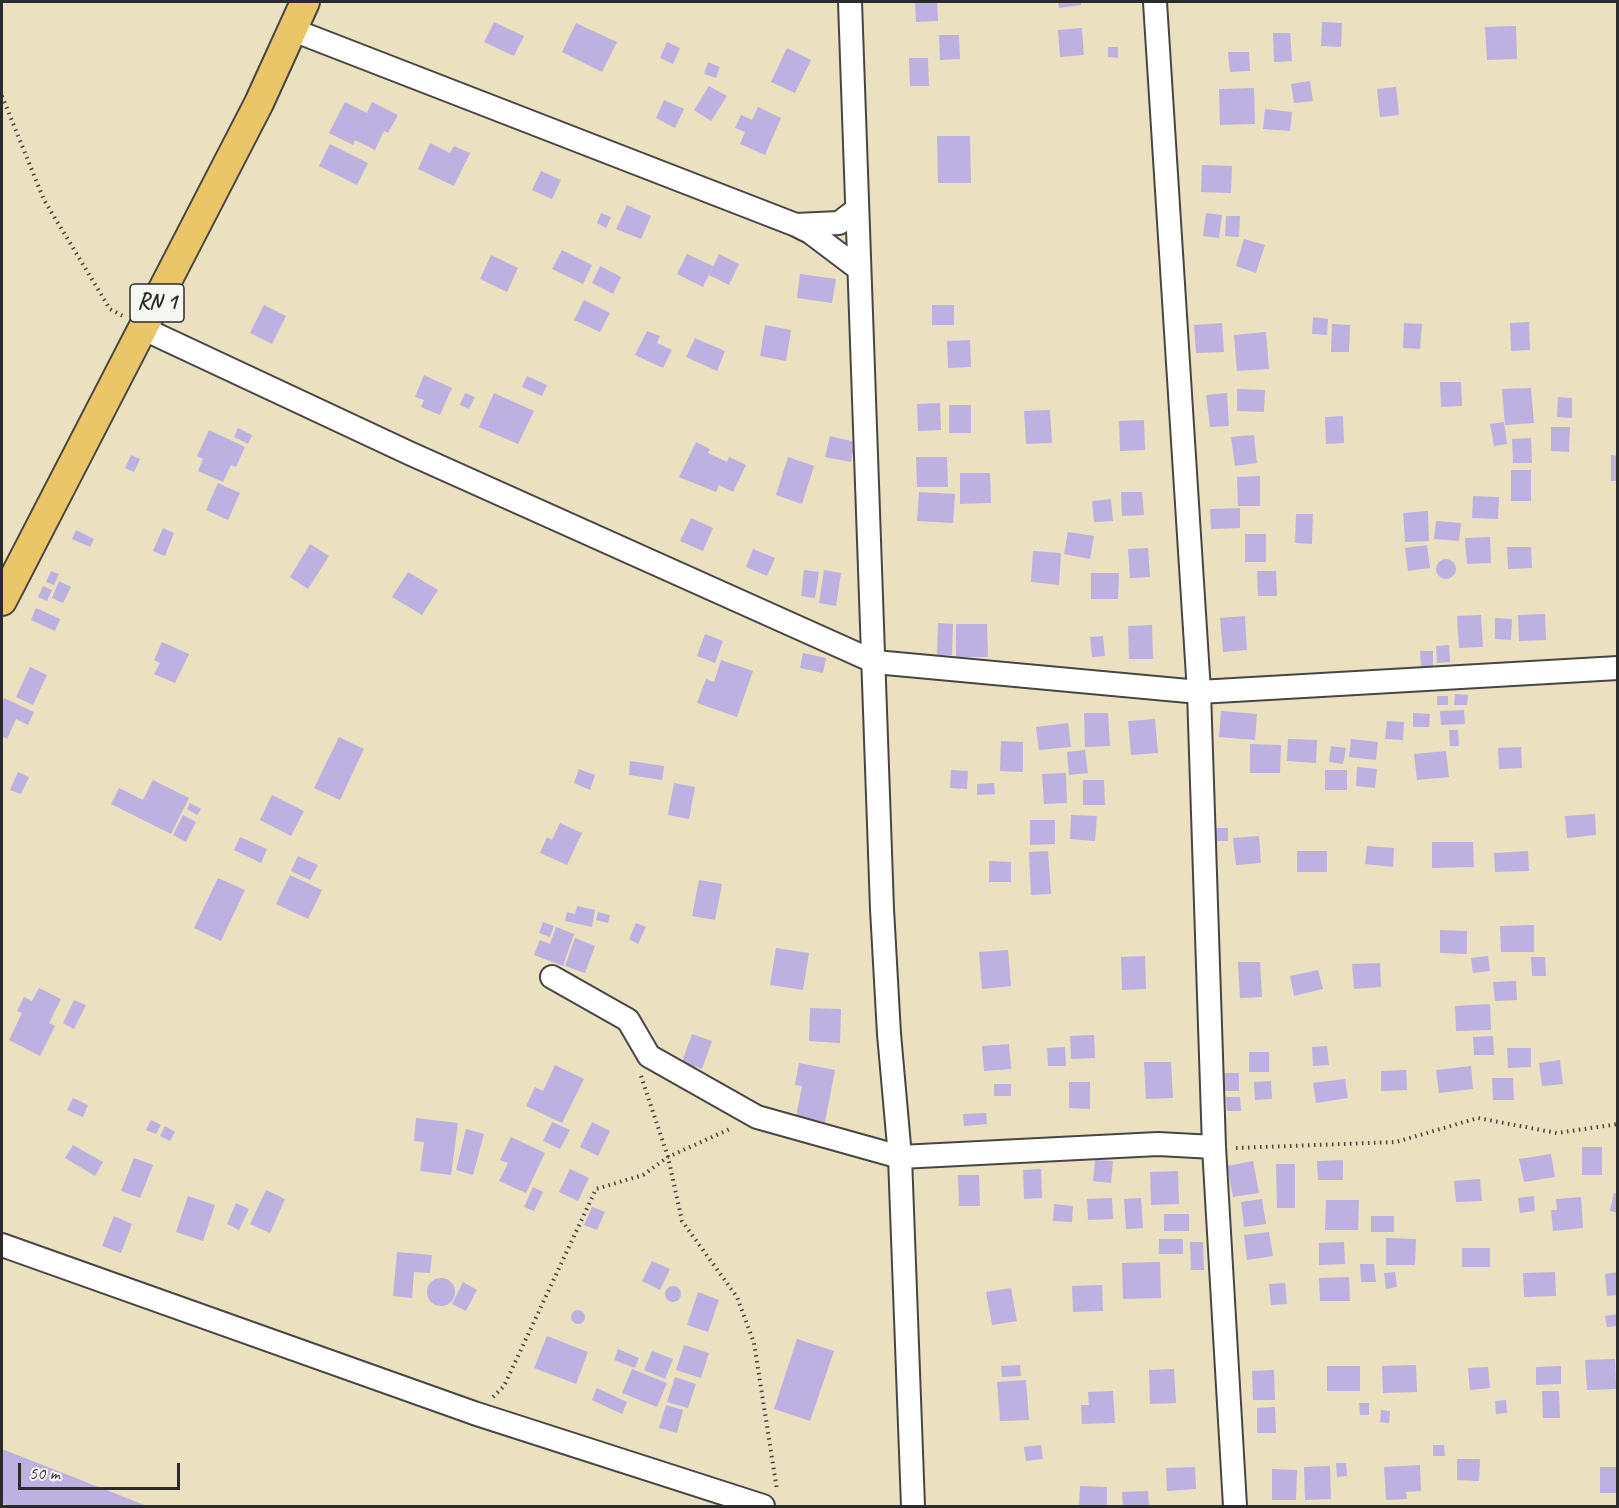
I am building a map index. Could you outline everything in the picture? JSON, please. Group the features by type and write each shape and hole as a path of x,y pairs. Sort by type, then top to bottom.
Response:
{"main road":[{"name":"RN 1","path":"4,588 144,329 259,103 305,2"}],"street":[{"path":"850,2 882,909 889,1034 900,1157 913,1506"},
{"path":"1155,2 1199,692 1214,1147 1235,1506"},
{"path":"293,30 796,225 810,232 859,269"},
{"path":"796,225 839,223 856,210"},
{"path":"144,329 420,458 875,662 1199,692 1617,668"},
{"path":"552,978 628,1020 650,1056 757,1117 900,1157 1158,1144 1214,1147"},
{"path":"2,1245 474,1413 771,1501"}],"path":[{"path":"2,96 44,200 110,309 144,329"},
{"path":"637,1065 668,1157 682,1221 737,1297 754,1343 771,1501"},
{"path":"474,1413 504,1386 596,1190 643,1175 668,1157 757,1117"},
{"path":"1214,1147 1254,1149 1396,1142 1478,1118 1557,1133 1617,1124"}],"building":[{"path":"915,2 937,2 938,21 916,22"},
{"path":"1058,2 1081,2 1081,5 1059,8"},
{"path":"494,22 524,36 514,56 484,42"},
{"path":"1322,22 1342,23 1341,47 1321,46"},
{"path":"576,23 617,42 602,72 562,52"},
{"path":"1516,26 1517,59 1487,60 1485,27"},
{"path":"1082,28 1084,55 1060,57 1058,30"},
{"path":"1273,33 1290,33 1292,61 1274,62"},
{"path":"939,35 959,35 960,59 940,60"},
{"path":"667,42 680,48 673,64 660,58"},
{"path":"1108,47 1118,47 1118,58 1108,57"},
{"path":"787,48 811,60 795,93 771,82"},
{"path":"1228,52 1249,52 1250,71 1230,72"},
{"path":"909,58 928,58 929,86 910,86"},
{"path":"708,62 720,67 716,78 704,74"},
{"path":"1310,81 1313,101 1294,103 1291,84"},
{"path":"709,86 727,96 711,121 694,110"},
{"path":"1396,87 1399,115 1380,117 1377,89"},
{"path":"1254,88 1255,124 1220,125 1219,89"},
{"path":"664,100 684,109 675,128 656,118"},
{"path":"345,102 367,113 372,102 398,115 388,133 384,131 375,150 355,140 353,145 329,133"},
{"path":"758,107 781,118 765,155 740,144 745,132 735,128 741,115 752,120"},
{"path":"1265,109 1292,112 1290,131 1263,129"},
{"path":"937,136 970,136 971,183 938,183"},
{"path":"430,143 450,153 454,146 470,153 454,186 418,169"},
{"path":"330,144 368,163 357,185 319,166"},
{"path":"1202,165 1232,166 1231,193 1201,192"},
{"path":"541,171 561,180 552,199 532,190"},
{"path":"627,205 651,216 641,239 616,229"},
{"path":"601,213 611,217 606,228 597,223"},
{"path":"1206,213 1222,215 1219,238 1203,236"},
{"path":"1226,216 1240,216 1239,237 1225,236"},
{"path":"1244,239 1265,245 1256,273 1236,266"},
{"path":"562,250 592,265 583,284 552,269"},
{"path":"687,254 713,266 703,287 677,274"},
{"path":"719,254 739,264 729,285 709,275"},
{"path":"491,255 518,268 507,292 480,279"},
{"path":"600,266 621,277 613,294 592,283"},
{"path":"800,274 836,279 832,303 797,298"},
{"path":"584,300 610,313 600,332 574,320"},
{"path":"264,305 286,316 272,344 250,333"},
{"path":"932,305 954,305 954,325 932,325"},
{"path":"1313,317 1328,319 1327,335 1312,334"},
{"path":"1529,322 1530,350 1511,351 1510,323"},
{"path":"1222,323 1224,352 1196,353 1194,325"},
{"path":"1404,323 1422,324 1420,349 1403,348"},
{"path":"1332,324 1350,325 1349,352 1331,352"},
{"path":"765,325 791,330 786,361 760,356"},
{"path":"647,331 660,336 657,343 672,350 663,368 635,355"},
{"path":"1266,332 1269,369 1237,371 1234,335"},
{"path":"695,338 725,351 717,371 686,357"},
{"path":"970,340 971,367 948,368 947,341"},
{"path":"424,375 452,388 440,415 421,407 424,400 415,397"},
{"path":"527,376 547,385 542,396 522,387"},
{"path":"1440,382 1461,382 1462,406 1441,407"},
{"path":"1531,388 1534,423 1505,425 1502,389"},
{"path":"1237,389 1265,390 1264,412 1237,411"},
{"path":"465,393 475,397 469,409 460,405"},
{"path":"494,393 534,411 518,444 479,427"},
{"path":"1227,393 1229,426 1210,427 1206,395"},
{"path":"1558,397 1572,398 1572,418 1557,417"},
{"path":"940,403 941,430 918,431 917,404"},
{"path":"949,405 971,405 971,433 949,433"},
{"path":"1050,410 1052,443 1026,444 1024,411"},
{"path":"1343,416 1344,443 1326,444 1325,417"},
{"path":"1144,420 1145,450 1120,451 1119,421"},
{"path":"1504,422 1507,444 1494,446 1490,424"},
{"path":"1551,427 1570,427 1569,452 1551,451"},
{"path":"238,428 252,435 248,444 234,437"},
{"path":"209,430 245,447 236,467 231,465 223,482 198,471 203,459 197,456"},
{"path":"1254,435 1257,463 1235,466 1231,437"},
{"path":"830,436 855,442 851,462 825,457"},
{"path":"1531,438 1532,463 1513,463 1512,439"},
{"path":"696,442 710,449 708,453 727,462 729,457 746,465 733,492 719,485 716,492 679,477"},
{"path":"131,455 140,459 134,472 125,468"},
{"path":"1611,455 1618,456 1618,481 1611,481"},
{"path":"788,457 814,466 802,504 776,495"},
{"path":"916,457 947,457 948,487 917,487"},
{"path":"1511,470 1531,470 1531,501 1511,501"},
{"path":"960,473 990,473 991,503 960,504"},
{"path":"1260,476 1260,506 1238,506 1237,477"},
{"path":"218,483 240,493 228,520 206,510"},
{"path":"919,492 955,494 953,523 917,521"},
{"path":"1121,492 1142,492 1144,515 1122,516"},
{"path":"1473,496 1499,497 1498,519 1472,518"},
{"path":"1111,499 1113,521 1094,522 1092,501"},
{"path":"1240,508 1240,528 1211,529 1210,509"},
{"path":"1428,511 1429,541 1405,542 1403,513"},
{"path":"1296,514 1313,514 1312,544 1295,543"},
{"path":"691,518 713,528 703,551 680,541"},
{"path":"1436,521 1461,523 1459,541 1434,539"},
{"path":"163,528 174,533 165,556 153,551"},
{"path":"76,530 94,539 90,547 72,539"},
{"path":"1068,532 1094,536 1090,559 1064,554"},
{"path":"1245,534 1266,534 1266,562 1245,562"},
{"path":"1490,537 1491,563 1467,564 1465,538"},
{"path":"310,544 329,556 308,589 290,577"},
{"path":"1427,545 1430,568 1408,571 1405,548"},
{"path":"1507,547 1531,547 1532,568 1508,569"},
{"path":"1148,548 1150,577 1130,578 1128,549"},
{"path":"753,549 775,558 767,576 746,567"},
{"path":"1033,551 1061,553 1059,585 1031,582"},
{"path":"1446,559 1453,562 1456,569 1453,576 1446,579 1439,576 1436,569 1439,562"},
{"path":"804,570 819,572 815,598 801,596"},
{"path":"824,570 841,573 836,606 819,603"},
{"path":"51,571 59,574 54,585 46,582"},
{"path":"1257,571 1276,571 1277,596 1258,596"},
{"path":"408,572 438,590 422,615 392,597"},
{"path":"1091,573 1119,573 1118,599 1091,599"},
{"path":"59,581 71,587 63,603 52,598"},
{"path":"43,586 52,590 47,601 38,597"},
{"path":"36,608 60,619 55,631 31,620"},
{"path":"1545,614 1546,640 1519,641 1518,615"},
{"path":"1481,615 1483,647 1459,648 1457,616"},
{"path":"1245,616 1247,650 1223,652 1220,618"},
{"path":"1495,618 1512,619 1511,640 1495,639"},
{"path":"938,623 953,624 952,655 937,655"},
{"path":"956,624 987,624 988,657 956,657"},
{"path":"1152,625 1153,659 1129,659 1128,626"},
{"path":"705,634 723,641 715,663 697,656"},
{"path":"1103,636 1105,656 1092,657 1090,637"},
{"path":"162,642 189,654 175,683 154,674 160,663 154,660"},
{"path":"1449,645 1450,662 1437,663 1436,646"},
{"path":"1420,651 1433,651 1433,666 1421,666"},
{"path":"803,653 826,658 823,673 800,668"},
{"path":"721,660 753,671 737,717 697,703 706,679 714,682"},
{"path":"30,667 47,675 33,705 16,697"},
{"path":"1455,694 1468,695 1467,705 1454,705"},
{"path":"1437,696 1448,696 1448,705 1437,705"},
{"path":"4,698 34,712 28,725 16,719 7,739 2,736"},
{"path":"1464,710 1465,724 1441,725 1440,711"},
{"path":"1221,711 1257,714 1255,740 1219,737"},
{"path":"1084,713 1108,713 1110,746 1085,747"},
{"path":"1413,713 1430,714 1429,727 1413,727"},
{"path":"1155,719 1158,753 1131,755 1128,721"},
{"path":"1387,721 1404,722 1403,740 1385,739"},
{"path":"1068,723 1071,747 1039,750 1036,727"},
{"path":"1449,730 1458,730 1459,746 1450,746"},
{"path":"339,737 364,749 340,800 314,788"},
{"path":"1288,739 1317,740 1316,763 1287,761"},
{"path":"1351,739 1378,742 1376,760 1349,757"},
{"path":"1001,741 1023,742 1023,772 1000,771"},
{"path":"1250,744 1281,745 1280,773 1250,773"},
{"path":"1331,746 1346,748 1343,764 1329,762"},
{"path":"1521,747 1522,768 1499,769 1498,748"},
{"path":"1085,750 1088,773 1069,775 1067,752"},
{"path":"1446,751 1449,777 1417,780 1414,754"},
{"path":"630,761 664,766 662,780 629,775"},
{"path":"1357,767 1377,769 1375,788 1356,786"},
{"path":"579,769 595,775 590,790 574,783"},
{"path":"951,770 968,771 967,789 950,788"},
{"path":"1325,770 1347,770 1347,790 1325,790"},
{"path":"18,772 29,777 21,794 10,790"},
{"path":"1066,773 1067,803 1044,804 1042,774"},
{"path":"153,780 189,798 171,834 111,804 119,788 143,800"},
{"path":"1083,780 1104,780 1105,805 1083,805"},
{"path":"674,783 695,787 689,819 668,815"},
{"path":"994,783 995,794 977,795 977,784"},
{"path":"272,795 304,811 291,836 260,820"},
{"path":"190,803 201,809 197,815 187,809"},
{"path":"1595,814 1596,835 1567,838 1565,816"},
{"path":"183,815 196,822 186,842 173,835"},
{"path":"1071,815 1097,816 1095,841 1070,839"},
{"path":"1030,820 1055,820 1055,844 1030,845"},
{"path":"560,823 582,833 567,865 540,853 547,837 552,840"},
{"path":"1216,828 1228,828 1228,841 1216,841"},
{"path":"1259,836 1261,863 1236,865 1233,838"},
{"path":"240,837 267,849 261,863 234,850"},
{"path":"1432,842 1473,842 1474,867 1432,868"},
{"path":"1367,846 1394,848 1393,867 1365,864"},
{"path":"1048,851 1051,894 1031,895 1029,852"},
{"path":"1297,851 1327,851 1327,872 1297,872"},
{"path":"1528,851 1529,871 1495,872 1494,853"},
{"path":"298,856 318,865 310,880 291,871"},
{"path":"989,861 1011,862 1011,882 989,882"},
{"path":"290,875 322,890 308,919 276,904"},
{"path":"218,878 245,890 221,941 194,928"},
{"path":"699,880 722,884 715,920 692,916"},
{"path":"577,906 595,910 592,927 565,921 567,912 575,914"},
{"path":"598,912 610,915 608,923 596,920"},
{"path":"543,922 554,926 550,937 539,933"},
{"path":"636,923 646,927 638,944 629,939"},
{"path":"1534,925 1534,952 1501,952 1500,926"},
{"path":"556,927 574,934 563,966 534,955 540,940 550,944"},
{"path":"1440,930 1467,931 1467,954 1440,953"},
{"path":"575,938 595,946 585,973 565,966"},
{"path":"776,948 809,953 803,990 770,985"},
{"path":"1008,950 1011,986 982,989 979,952"},
{"path":"1145,956 1146,989 1122,990 1121,957"},
{"path":"1488,956 1490,971 1473,973 1471,958"},
{"path":"1531,957 1545,957 1546,976 1532,976"},
{"path":"1238,962 1260,962 1262,997 1240,998"},
{"path":"1380,963 1381,987 1354,989 1352,964"},
{"path":"1318,970 1323,989 1294,996 1290,976"},
{"path":"1516,981 1517,1000 1495,1001 1493,982"},
{"path":"39,988 61,999 49,1023 55,1026 40,1056 9,1040 22,1013 17,1011 24,997 32,1001"},
{"path":"74,1000 86,1005 74,1029 63,1023"},
{"path":"1490,1004 1491,1030 1456,1031 1455,1006"},
{"path":"810,1008 841,1009 840,1043 809,1041"},
{"path":"692,1034 712,1041 702,1069 682,1062"},
{"path":"1094,1035 1095,1058 1071,1059 1070,1036"},
{"path":"1493,1036 1494,1055 1474,1055 1473,1037"},
{"path":"1009,1044 1011,1069 984,1071 982,1046"},
{"path":"1327,1046 1329,1065 1313,1066 1312,1047"},
{"path":"1065,1047 1066,1066 1048,1066 1047,1048"},
{"path":"1507,1048 1531,1048 1531,1067 1508,1068"},
{"path":"1249,1052 1269,1052 1269,1072 1249,1072"},
{"path":"1560,1060 1563,1084 1542,1086 1539,1063"},
{"path":"1144,1062 1171,1062 1173,1098 1146,1099"},
{"path":"799,1063 835,1070 825,1122 796,1117 802,1086 795,1085"},
{"path":"555,1065 584,1079 562,1123 526,1106 535,1087 543,1091"},
{"path":"1471,1066 1473,1089 1439,1093 1436,1070"},
{"path":"1406,1070 1407,1090 1381,1091 1381,1071"},
{"path":"1224,1073 1239,1073 1239,1091 1224,1091"},
{"path":"1492,1078 1513,1078 1514,1100 1493,1100"},
{"path":"1345,1079 1348,1098 1316,1103 1313,1083"},
{"path":"1271,1081 1272,1099 1255,1100 1254,1082"},
{"path":"1069,1082 1090,1082 1090,1109 1069,1108"},
{"path":"994,1084 1011,1084 1011,1096 994,1096"},
{"path":"1226,1097 1240,1097 1241,1111 1227,1111"},
{"path":"73,1098 88,1105 83,1117 67,1110"},
{"path":"986,1113 987,1124 964,1126 963,1114"},
{"path":"416,1118 458,1123 451,1175 420,1171 424,1142 414,1141"},
{"path":"151,1120 161,1125 156,1134 146,1130"},
{"path":"552,1122 570,1130 560,1149 543,1141"},
{"path":"592,1122 610,1131 598,1156 580,1147"},
{"path":"165,1126 175,1132 170,1141 160,1136"},
{"path":"466,1129 484,1134 473,1175 456,1170"},
{"path":"511,1137 545,1153 526,1193 499,1181 508,1163 500,1160"},
{"path":"73,1145 103,1162 95,1176 65,1158"},
{"path":"1582,1147 1602,1147 1602,1175 1582,1175"},
{"path":"1551,1154 1555,1177 1524,1182 1519,1159"},
{"path":"134,1158 153,1165 140,1198 121,1191"},
{"path":"1095,1160 1113,1161 1111,1183 1093,1181"},
{"path":"1343,1160 1343,1180 1318,1180 1317,1161"},
{"path":"1253,1161 1259,1193 1233,1197 1227,1166"},
{"path":"1276,1164 1295,1164 1295,1208 1277,1208"},
{"path":"570,1169 589,1178 578,1201 559,1192"},
{"path":"1041,1169 1042,1198 1024,1199 1023,1170"},
{"path":"1178,1171 1179,1204 1151,1205 1150,1172"},
{"path":"958,1175 979,1175 980,1206 959,1206"},
{"path":"1480,1179 1482,1201 1456,1202 1454,1181"},
{"path":"533,1187 543,1192 534,1211 524,1207"},
{"path":"266,1190 285,1199 270,1233 250,1224"},
{"path":"1614,1193 1618,1194 1618,1213 1610,1211"},
{"path":"188,1196 215,1205 203,1241 176,1232"},
{"path":"1534,1196 1535,1211 1520,1213 1518,1198"},
{"path":"1581,1197 1583,1228 1553,1231 1551,1210 1557,1210 1556,1199"},
{"path":"1112,1198 1113,1219 1088,1220 1087,1199"},
{"path":"1141,1198 1143,1228 1126,1229 1124,1199"},
{"path":"1262,1199 1266,1224 1244,1227 1241,1202"},
{"path":"1326,1200 1359,1200 1358,1230 1325,1230"},
{"path":"236,1203 249,1209 239,1230 227,1224"},
{"path":"1054,1204 1073,1206 1072,1222 1053,1221"},
{"path":"592,1207 605,1212 597,1230 584,1225"},
{"path":"1164,1214 1189,1214 1189,1231 1164,1231"},
{"path":"114,1216 132,1224 121,1253 102,1246"},
{"path":"1371,1216 1394,1216 1394,1232 1371,1232"},
{"path":"1269,1232 1273,1256 1247,1260 1244,1235"},
{"path":"1386,1238 1416,1239 1415,1265 1386,1265"},
{"path":"1159,1239 1183,1239 1183,1254 1159,1254"},
{"path":"1190,1242 1203,1242 1204,1270 1191,1270"},
{"path":"1344,1242 1345,1264 1319,1265 1319,1243"},
{"path":"1462,1248 1490,1248 1490,1267 1462,1267"},
{"path":"397,1252 432,1255 430,1273 414,1272 412,1298 393,1296"},
{"path":"652,1261 670,1269 660,1290 642,1281"},
{"path":"1160,1262 1161,1298 1123,1299 1122,1263"},
{"path":"1360,1264 1374,1264 1376,1282 1361,1282"},
{"path":"1395,1272 1397,1287 1386,1289 1384,1273"},
{"path":"1555,1272 1556,1296 1524,1297 1523,1273"},
{"path":"1618,1272 1618,1295 1607,1296 1605,1274"},
{"path":"1349,1277 1350,1301 1320,1301 1319,1278"},
{"path":"441,1278 451,1282 455,1292 451,1302 441,1306 431,1302 427,1292 431,1282"},
{"path":"463,1282 477,1290 466,1311 452,1304"},
{"path":"1285,1283 1287,1304 1271,1305 1269,1284"},
{"path":"1102,1285 1103,1311 1073,1312 1072,1286"},
{"path":"673,1286 679,1288 681,1294 679,1300 673,1302 667,1300 665,1294 667,1288"},
{"path":"1011,1288 1017,1321 992,1325 986,1292"},
{"path":"698,1292 719,1300 708,1332 687,1325"},
{"path":"575,1310 581,1310 585,1317 581,1324 575,1324 571,1320 571,1314"},
{"path":"1618,1314 1618,1326 1607,1327 1605,1316"},
{"path":"547,1336 588,1352 576,1384 534,1368"},
{"path":"797,1339 834,1351 810,1421 774,1409"},
{"path":"684,1345 709,1353 701,1378 676,1370"},
{"path":"618,1349 639,1358 635,1368 614,1360"},
{"path":"652,1351 673,1359 665,1379 644,1370"},
{"path":"1615,1359 1616,1389 1587,1390 1585,1360"},
{"path":"1020,1365 1021,1376 1002,1377 1001,1366"},
{"path":"1416,1365 1417,1392 1383,1393 1382,1366"},
{"path":"1327,1366 1360,1366 1360,1391 1327,1391"},
{"path":"1561,1366 1561,1384 1536,1385 1536,1367"},
{"path":"1488,1367 1490,1388 1470,1390 1468,1368"},
{"path":"632,1369 667,1383 657,1407 622,1393"},
{"path":"1174,1369 1176,1403 1150,1404 1149,1370"},
{"path":"1274,1370 1275,1400 1253,1400 1252,1371"},
{"path":"675,1377 696,1384 688,1408 667,1402"},
{"path":"1026,1380 1029,1420 1000,1421 997,1382"},
{"path":"597,1388 627,1402 622,1414 592,1400"},
{"path":"1113,1391 1115,1423 1082,1424 1081,1405 1089,1405 1088,1392"},
{"path":"1542,1391 1559,1391 1560,1418 1543,1418"},
{"path":"1506,1400 1507,1413 1496,1414 1495,1401"},
{"path":"1359,1403 1369,1403 1369,1415 1360,1415"},
{"path":"666,1405 683,1410 677,1433 659,1428"},
{"path":"1275,1407 1276,1433 1257,1433 1257,1408"},
{"path":"1381,1410 1390,1411 1389,1423 1380,1422"},
{"path":"1041,1445 1043,1459 1026,1461 1024,1447"},
{"path":"1433,1445 1444,1445 1445,1456 1433,1456"},
{"path":"2,1449 147,1506 9,1506 2,1503"},
{"path":"1457,1459 1480,1459 1479,1481 1457,1480"},
{"path":"1336,1463 1346,1463 1347,1476 1337,1477"},
{"path":"1420,1465 1421,1491 1406,1492 1407,1499 1386,1500 1384,1467"},
{"path":"1330,1466 1331,1499 1305,1500 1304,1467"},
{"path":"1195,1467 1196,1489 1167,1491 1166,1468"},
{"path":"1600,1467 1618,1467 1618,1493 1600,1493"},
{"path":"1272,1469 1297,1470 1296,1500 1272,1500"},
{"path":"1080,1486 1107,1487 1107,1506 1079,1506"},
{"path":"1148,1491 1149,1506 1123,1506 1122,1492"}]}
